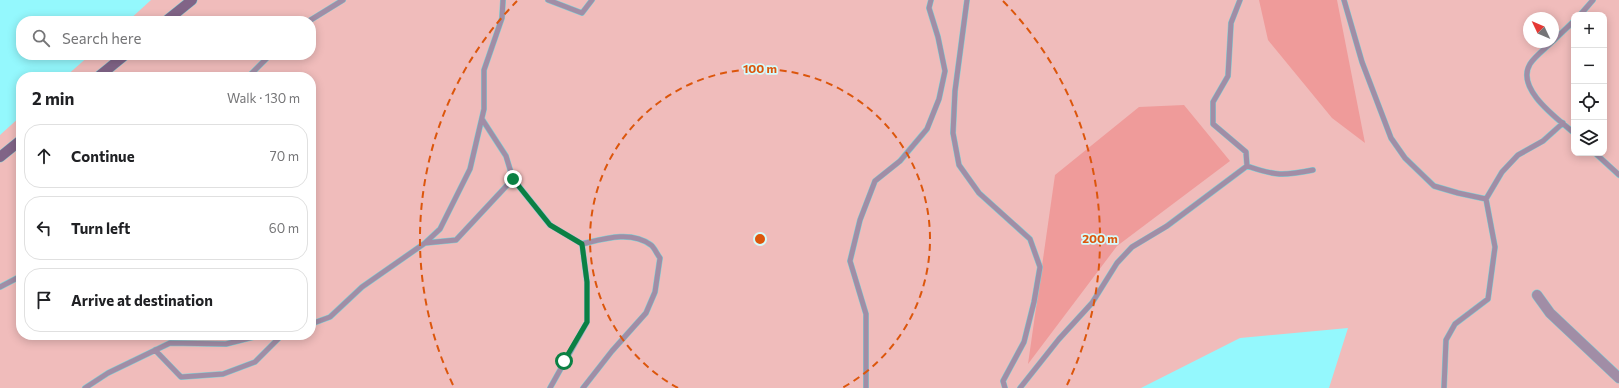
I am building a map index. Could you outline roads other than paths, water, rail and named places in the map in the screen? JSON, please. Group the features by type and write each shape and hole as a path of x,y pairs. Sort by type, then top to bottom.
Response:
{"street":[{"path":"172,16 192,0"},
{"path":"104,72 119,60"},
{"path":"0,157 16,144"},
{"path":"1537,295 1550,313 1619,378"}],"lane":[{"path":"316,17 343,0"},
{"path":"316,322 330,317 362,287 425,243 440,229 470,169 484,109 484,70 502,18 502,0"},
{"path":"548,0 582,13 592,0"},
{"path":"866,388 866,314 850,261 860,220 875,181 900,161 927,129 939,99 945,71 938,36 929,8 931,0"},
{"path":"967,0 956,91 953,133 959,165 979,192 1030,239 1040,268 1034,302 1024,342 1003,381 1005,388"},
{"path":"1240,0 1231,23 1228,76 1213,102 1213,124 1246,152 1247,166"},
{"path":"1344,0 1362,62 1391,138 1405,158 1434,186 1486,199"},
{"path":"1583,12 1593,0"},
{"path":"1559,35 1571,24"},
{"path":"1546,48 1530,64 1526,76 1533,95 1571,130"},
{"path":"253,72 265,60"},
{"path":"482,119 506,156 513,179 550,225 582,244 614,236 634,238 651,245 660,258 655,292 646,313 612,351 583,388"},
{"path":"1444,388 1446,340 1455,324 1488,299 1495,247 1486,199 1502,172 1518,155 1543,141 1563,123"},
{"path":"1598,156 1619,175"},
{"path":"1247,166 1269,173 1286,176 1313,170"},
{"path":"1020,388 1059,340 1092,303 1117,263 1132,246 1167,226 1247,166"},
{"path":"425,243 456,240 513,179"},
{"path":"550,388 587,322 587,282 582,244"},
{"path":"0,287 16,279"},
{"path":"85,388 108,373 170,344 226,344 242,340"},
{"path":"155,350 181,377 223,374 255,362 277,340"}]}
